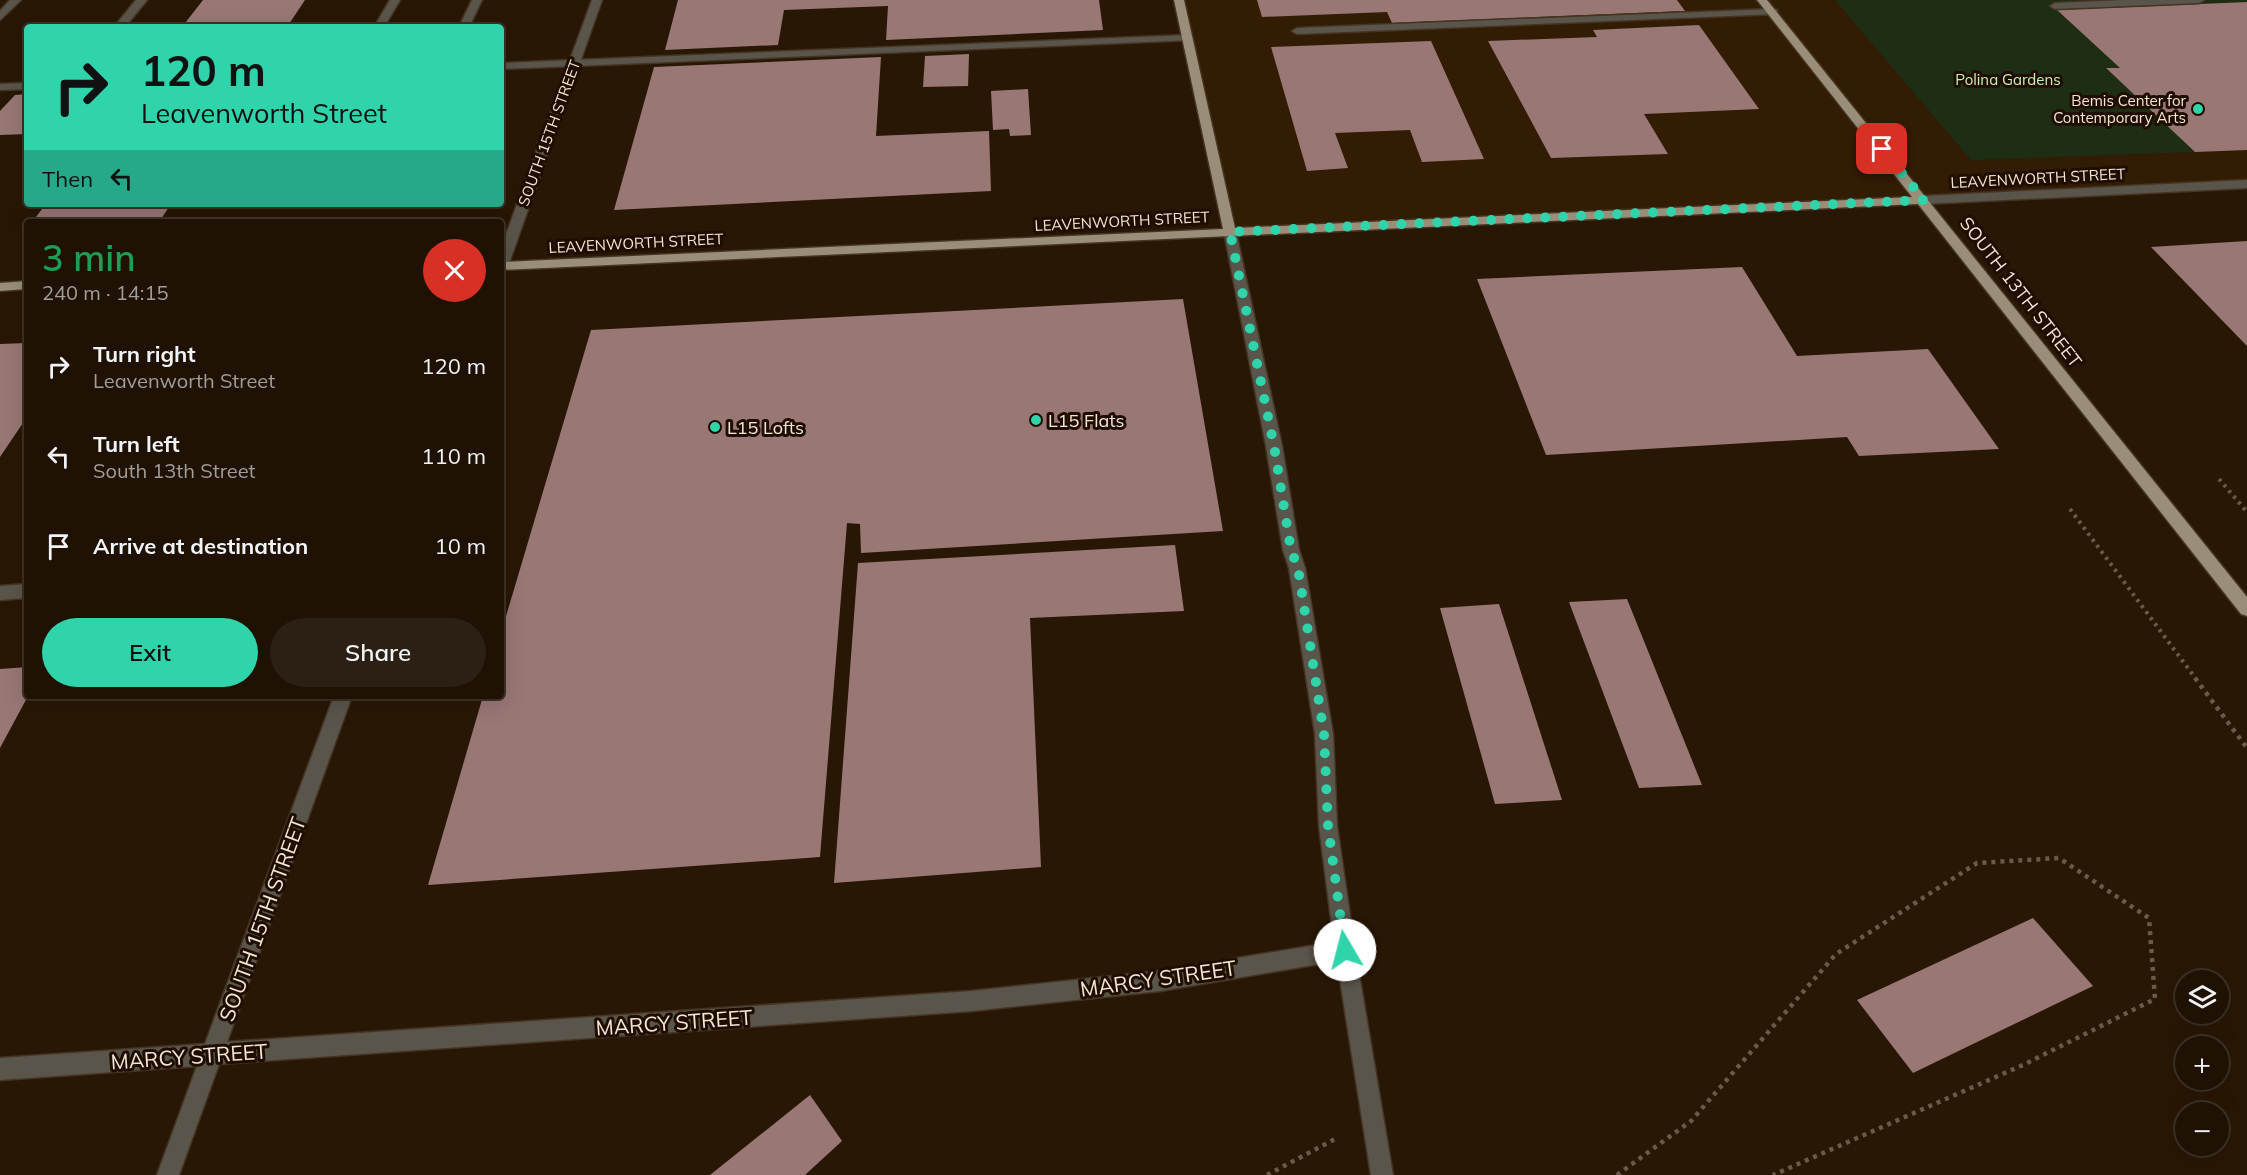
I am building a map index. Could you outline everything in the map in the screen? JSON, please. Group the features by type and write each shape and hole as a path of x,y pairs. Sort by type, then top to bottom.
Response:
{"main road":[{"path":"1179,0 1230,232"},
{"name":"SOUTH 13TH STREET","path":"1762,0 1924,200 2247,609"},
{"name":"LEAVENWORTH STREET","path":"504,266 1924,200"},
{"path":"0,287 24,285"}],"street":[{"path":"0,17 16,0"},
{"path":"122,24 142,0"},
{"path":"380,24 395,0"},
{"path":"465,24 477,0"},
{"name":"SOUTH 15TH STREET","path":"504,258 597,0"},
{"path":"2055,6 2199,0"},
{"path":"1297,31 1773,12"},
{"path":"504,66 1188,38"},
{"path":"0,87 24,86"},
{"name":"LEAVENWORTH STREET","path":"1924,200 2247,184"},
{"path":"1230,232 1274,446 1291,550 1298,568 1324,734 1328,826 1345,950 1382,1175"},
{"path":"0,593 24,591"},
{"name":"SOUTH 15TH STREET","path":"168,1175 342,699"},
{"name":"MARCY STREET","path":"0,1070 972,1001 1160,981 1345,950"}],"path":[{"path":"2219,479 2247,512"},
{"path":"2070,509 2247,748"},
{"path":"1617,1175 1691,1121 1836,954 1977,863 2059,858 2149,918 2156,999 2023,1065 1773,1175"},
{"path":"1267,1175 1373,1119"}],"shaded area":[{"path":"1179,0 2247,0 2247,184 1230,232"}],"green space":[{"name":"Polina Gardens","path":"1835,0 2247,0 2247,2 2057,10 2120,68 2107,69 2195,152 1971,160"}],"building":[{"path":"203,0 305,0 289,24 184,24"},
{"path":"678,0 1099,0 1103,30 886,40 888,6 784,10 778,45 665,50"},
{"path":"1257,0 1677,0 1685,11 1392,23 1387,12 1262,17"},
{"name":"Bemis Center for Contemporary Arts","path":"2247,2 2247,150 2195,152 2106,68 2120,68 2057,10"},
{"path":"1699,25 1759,109 1644,114 1668,154 1551,158 1488,41 1597,37 1593,30"},
{"path":"1431,41 1484,159 1422,162 1410,130 1335,133 1348,168 1307,171 1271,47"},
{"path":"969,54 968,86 923,87 925,56"},
{"path":"881,57 876,136 989,131 991,191 614,210 654,67"},
{"path":"1028,89 1031,135 1010,136 1009,129 993,130 991,91"},
{"path":"24,94 24,134 0,135 0,111 15,95"},
{"path":"44,207 169,207 161,219 34,219"},
{"path":"2247,241 2247,346 2151,247"},
{"path":"1742,267 1797,356 1928,349 1999,449 1859,456 1847,437 1546,455 1477,279"},
{"path":"1183,299 1223,531 861,553 860,524 847,523 820,857 428,885 482,699 504,699 504,623 591,330"},
{"path":"24,343 24,421 0,457 0,344"},
{"path":"1175,545 1184,611 1030,618 1041,867 834,883 858,563"},
{"path":"1627,599 1702,785 1639,788 1569,602"},
{"path":"1499,604 1562,800 1495,804 1440,608"},
{"path":"24,667 24,699 26,699 0,748 0,669"},
{"path":"2033,918 2093,986 1913,1073 1857,1000"},
{"path":"810,1095 842,1141 805,1175 710,1175"}],"place":[{"name":"Bemis Center for Contemporary Arts","path":"2198,109"},
{"name":"L15 Flats","path":"1036,420"},
{"name":"L15 Lofts","path":"715,427"}],"route":[{"path":"1345,950 1328,826 1324,734 1298,568 1291,550 1274,446 1230,232 1924,200 1882,149"}]}
